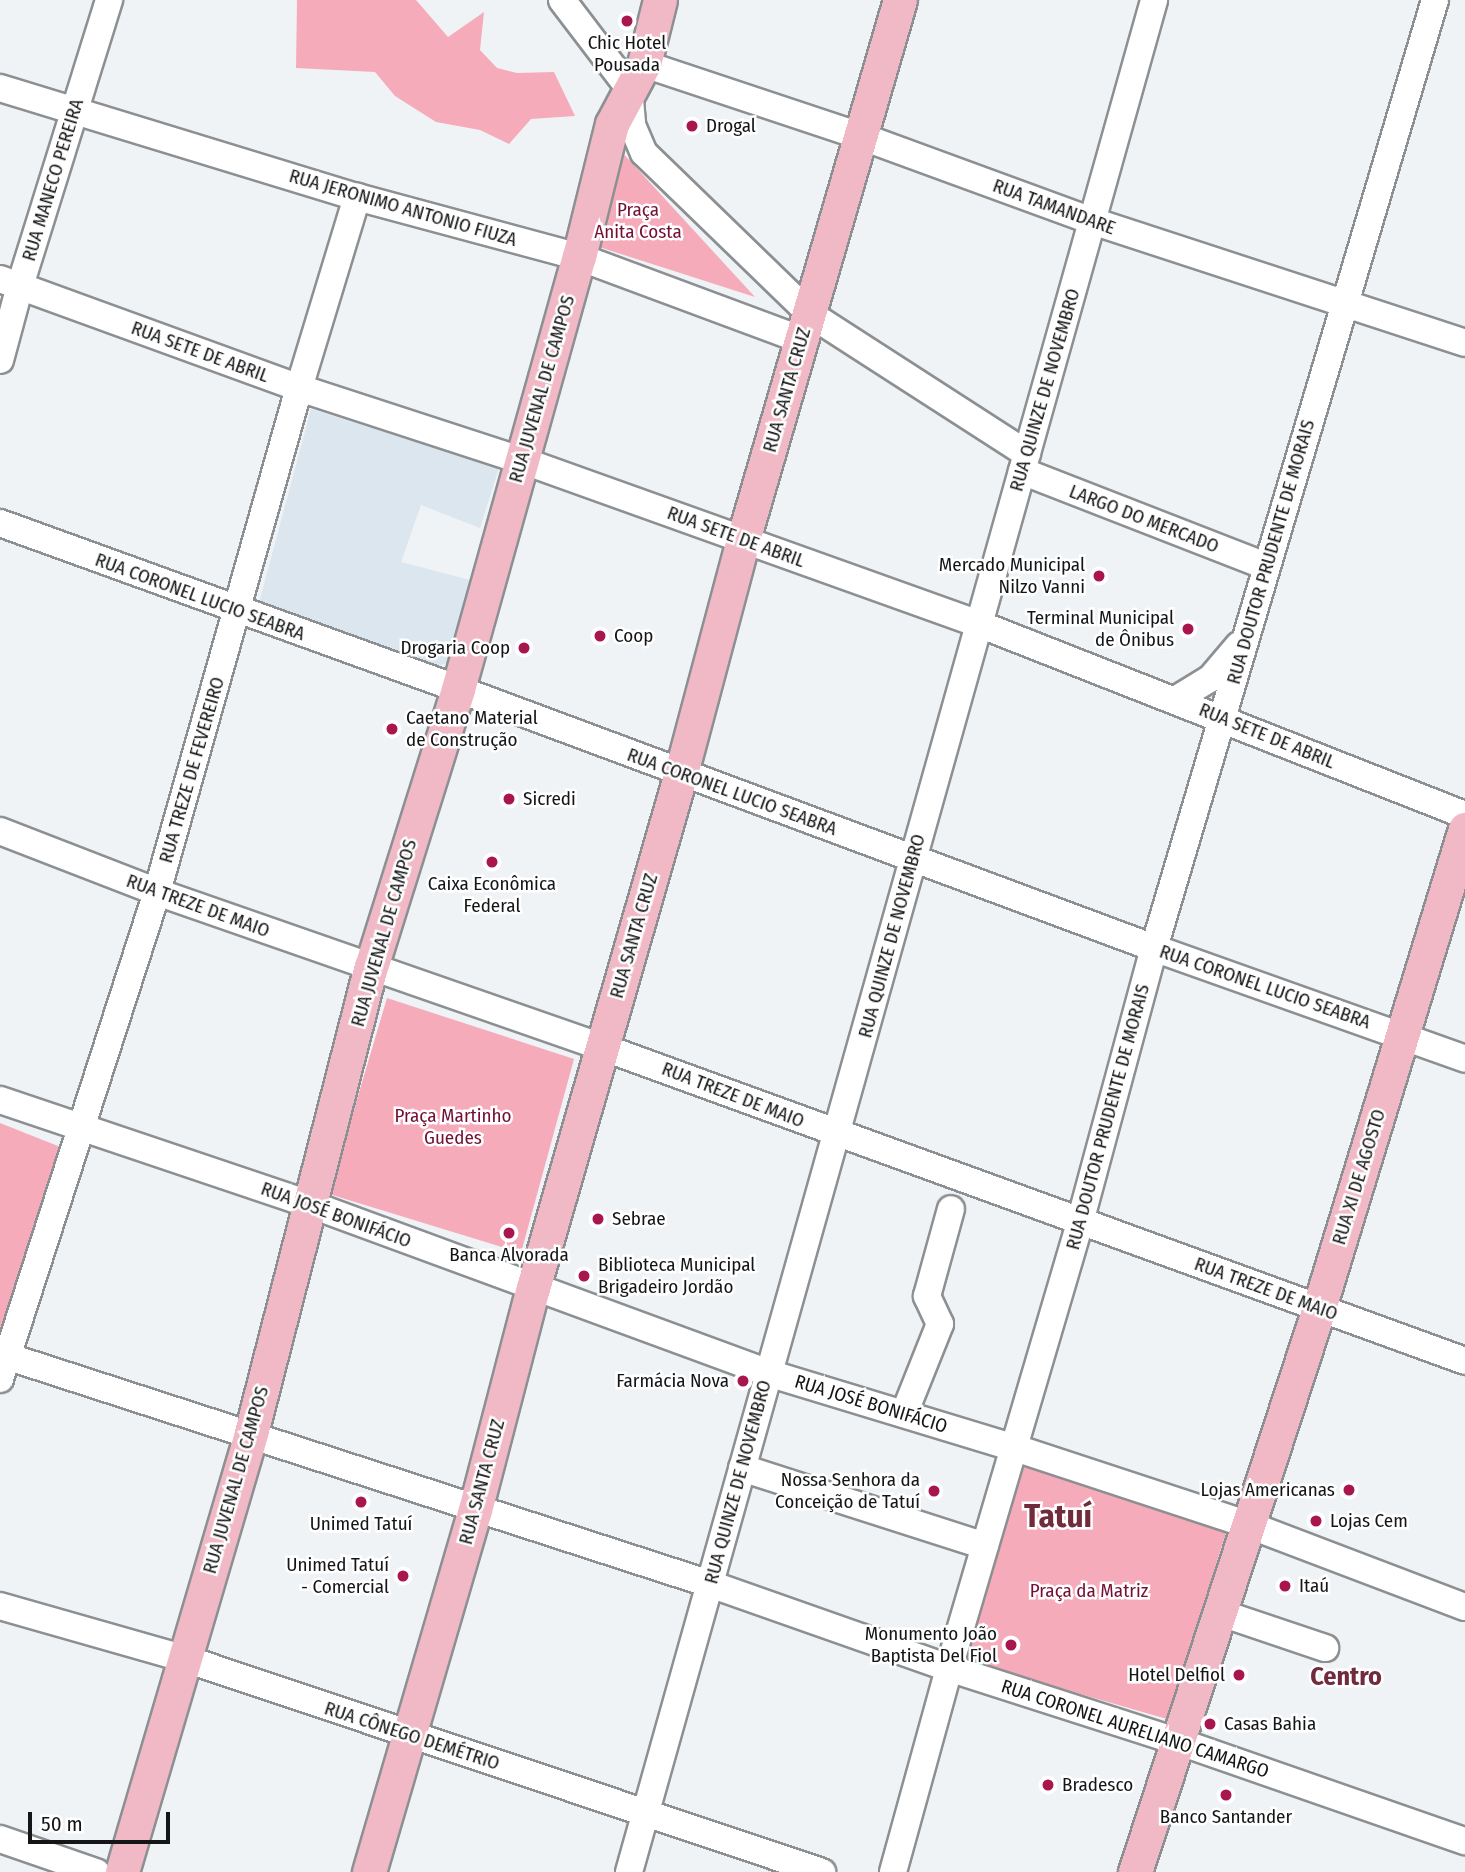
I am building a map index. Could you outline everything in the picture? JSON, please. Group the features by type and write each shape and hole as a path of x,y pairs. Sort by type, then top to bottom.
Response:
{"main road":[{"name":"RUA JUVENAL DE CAMPOS","path":"122,1872 251,1433 312,1205 371,967 458,690 579,257 612,124 636,76 660,0"},
{"name":"RUA SANTA CRUZ","path":"369,1872 475,1510 533,1288 681,773 743,540 900,0"},
{"name":"RUA XI DE AGOSTO","path":"1248,1525 1319,1308 1465,828"},
{"path":"1135,1872 1180,1742 1248,1525"}],"street":[{"name":"RUA MANECO PEREIRA","path":"0,360 10,282 75,111 109,0"},
{"path":"562,0 636,76 632,125 644,153 806,327"},
{"name":"RUA QUINZE DE NOVEMBRO","path":"629,1872 1154,0"},
{"name":"RUA DOUTOR PRUDENTE DE MORAIS","path":"893,1872 948,1668 1080,1222 1154,948 1435,0"},
{"name":"RUA TAMANDARE","path":"636,76 860,136 1092,221 1465,344"},
{"name":"RUA JERONIMO ANTONIO FIUZA","path":"0,88 357,197 579,257 806,327"},
{"name":"RUA TREZE DE FEVEREIRO","path":"2,1363 157,892 299,388 357,197"},
{"name":"RUA SETE DE ABRIL","path":"10,282 299,388 521,460 979,624 1465,815"},
{"name":"LARGO DO MERCADO","path":"806,327 1024,463 1266,566"},
{"name":"RUA CORONEL LUCIO SEABRA","path":"0,523 1154,948 1465,1059"},
{"path":"1175,700 1211,678 1227,663 1246,635"},
{"name":"RUA TREZE DE MAIO","path":"0,831 157,892 602,1046 837,1135 1465,1362"},
{"name":"RUA JOSÉ BONIFÁCIO","path":"0,1100 312,1205 768,1373 1015,1448 1248,1525 1465,1607"},
{"path":"904,1414 940,1324 927,1296 951,1209"},
{"name":"RUA CORONEL AURELIANO CAMARGO","path":"2,1363 251,1433 475,1510 710,1584 948,1668 1180,1742 1465,1842"},
{"path":"740,1474 983,1551"},
{"name":"RUA CÔNEGO DEMÉTRIO","path":"0,1606 186,1659 822,1872"},
{"path":"1221,1613 1325,1648"},
{"path":"0,1839 96,1872"}],"shaded area":[{"path":"311,409 499,468 480,528 421,505 401,562 470,580 447,663 438,666 259,603"}],"green space":[{"path":"297,0 416,0 448,37 484,12 480,50 497,68 517,73 554,72 575,116 531,119 509,144 480,130 436,122 395,96 375,72 296,68"},
{"name":"Praça Anita Costa","path":"620,150 755,297 596,246"},
{"name":"Praça Martinho Guedes","path":"387,998 574,1059 521,1253 329,1194"},
{"path":"0,1123 63,1148 9,1320 0,1327"},
{"name":"Praça da Matriz","path":"1020,1458 1226,1533 1167,1719 955,1658"}],"place":[{"name":"Chic Hotel Pousada","path":"627,21"},
{"name":"Drogal","path":"692,126"},
{"name":"Mercado Municipal Nilzo Vanni","path":"1099,576"},
{"name":"Terminal Municipal de Ônibus","path":"1188,629"},
{"name":"Coop","path":"600,636"},
{"name":"Drogaria Coop","path":"524,648"},
{"name":"Caetano Material de Construção","path":"392,729"},
{"name":"Sicredi","path":"509,799"},
{"name":"Caixa Econômica Federal","path":"492,862"},
{"name":"Sebrae","path":"598,1219"},
{"name":"Banca Alvorada","path":"509,1233"},
{"name":"Biblioteca Municipal Brigadeiro Jordão","path":"584,1276"},
{"name":"Farmácia Nova","path":"743,1381"},
{"name":"Lojas Americanas","path":"1349,1490"},
{"name":"Nossa Senhora da Conceição de Tatuí","path":"934,1491"},
{"name":"Unimed Tatuí","path":"361,1502"},
{"name":"Lojas Cem","path":"1316,1521"},
{"name":"Unimed Tatuí - Comercial","path":"403,1576"},
{"name":"Itaú","path":"1285,1586"},
{"name":"Monumento João Baptista Del Fiol","path":"1011,1645"},
{"name":"Hotel Delfiol","path":"1239,1675"},
{"name":"Casas Bahia","path":"1210,1724"},
{"name":"Bradesco","path":"1048,1785"},
{"name":"Banco Santander","path":"1226,1795"}],"district":[{"name":"Tatuí","path":"1058,1517"},
{"name":"Centro","path":"1346,1677"}]}
